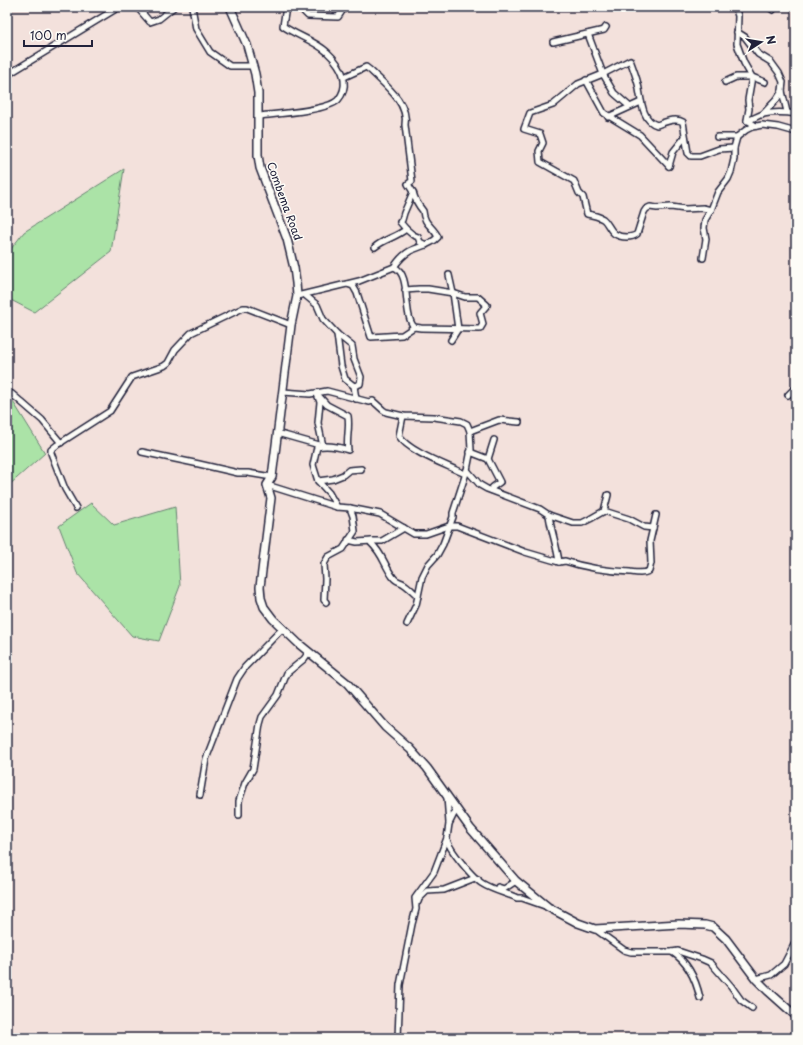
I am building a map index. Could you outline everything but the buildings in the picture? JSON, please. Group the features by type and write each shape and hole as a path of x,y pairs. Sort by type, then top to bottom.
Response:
{"street":[{"path":"7,75 118,7"},
{"path":"137,7 150,22 159,19 174,7"},
{"path":"192,7 196,29 210,52 230,66 253,66"},
{"name":"Combema Road","path":"230,7 247,45 253,66 258,93 258,155 260,168 287,239 294,268 297,296 291,325 272,477"},
{"path":"258,116 302,111 330,104 337,101 342,94 344,77 339,66 328,52 316,43 292,33 283,26 286,7"},
{"path":"295,7 302,10 308,16 338,17 344,8 347,7"},
{"path":"735,7 738,16 737,44 744,63 752,77 748,100 749,109 747,120"},
{"path":"553,42 604,30 606,27"},
{"path":"737,32 744,37 758,54 771,62 783,82 782,92 787,112"},
{"path":"588,34 603,74 614,93 629,106"},
{"path":"711,210 703,208 685,209 650,207 646,208 644,212 637,234 627,237 615,234 602,219 587,214 583,197 579,193 574,181 540,162 540,151 543,143 540,134 524,129 530,112 553,105 578,84 603,74 630,60 638,84 640,102 649,119 657,125 680,120 684,126 688,153 691,156 700,156 719,149 734,148"},
{"path":"297,296 347,284 394,267 400,259 409,252 433,242 438,237 436,231 430,227 424,218 423,211 414,199 413,192 408,184 412,181 404,125 406,119 399,99 366,67 344,77"},
{"path":"725,82 736,77 752,77 765,82"},
{"path":"586,80 604,113 608,117 640,135 669,166 672,152 685,137"},
{"path":"762,115 782,92"},
{"path":"608,117 640,102"},
{"path":"747,120 762,115 787,112 796,114"},
{"path":"747,120 756,126"},
{"path":"703,258 706,239 704,224 718,192 728,179 731,172 737,137 746,130 756,126 769,125 796,132"},
{"path":"717,137 737,137"},
{"path":"413,192 400,222 412,235 418,237 420,242 426,245"},
{"path":"375,247 379,243 406,229"},
{"path":"394,267 400,271 403,276 410,319 414,327"},
{"path":"448,275 453,293 458,329 451,340"},
{"path":"347,284 353,286 357,293 371,337 402,335 414,327 480,330 483,324 480,313 487,305 478,297 465,297 453,293 428,289 405,290"},
{"path":"305,294 317,305 323,319 337,334 352,346 354,359 361,377 360,384 354,386"},
{"path":"76,508 65,489 51,453 53,448 110,411 132,377 164,366 168,363 175,350 187,336 198,329 243,308 247,308 291,325"},
{"path":"337,334 341,366 345,379 354,386 356,399"},
{"path":"788,395 796,389"},
{"path":"283,392 317,394 326,392 369,402 373,401 383,410 403,416 434,417 461,421 467,424 470,431 470,452 466,472 453,516 443,544 437,555 428,565 422,577 416,605 407,624"},
{"path":"12,394 42,420 60,443"},
{"path":"317,394 320,402 318,423 323,446"},
{"path":"277,433 323,446 348,450 346,440 349,432 348,416 327,405 317,394"},
{"path":"403,416 399,436 402,442 411,448 466,472 480,485 549,515 573,523 582,523 604,511 608,495"},
{"path":"470,431 499,420 519,422"},
{"path":"488,459 494,440"},
{"path":"323,446 317,447 313,465 318,481 329,493 337,507"},
{"path":"142,452 238,474 248,473 272,477 267,485 271,498 260,588 261,598 267,613 299,644 347,683 385,726 401,740 427,768 470,828 516,881 548,907"},
{"path":"470,452 488,459 500,482 491,490"},
{"path":"318,481 333,479 343,475 349,470 361,469"},
{"path":"267,485 337,507 380,514 414,534 426,534 449,526 457,526 525,552 559,562 565,561 602,570 645,573 649,571 650,541 656,515"},
{"path":"326,602 324,600 324,564 328,557 343,549 355,531 353,516 350,508"},
{"path":"604,511 629,519 644,527 653,528"},
{"path":"549,515 551,531 557,548 559,562"},
{"path":"348,540 382,541 404,528"},
{"path":"372,541 371,543 379,550 393,578 403,583 418,596"},
{"path":"200,795 206,759 237,679 245,667 283,628"},
{"path":"239,815 239,801 253,769 262,717 278,695 287,673 310,652"},
{"path":"416,909 415,898 434,872 447,838 449,824 447,797"},
{"path":"449,824 456,810"},
{"path":"447,838 447,842 455,854 482,884 517,898 522,898 548,907 578,923 595,929 624,950 631,952 678,951 702,959 710,963 742,1000 752,1008"},
{"path":"398,1038 400,985 412,924 419,899 427,892 444,890 475,878 504,889 516,881"},
{"path":"595,929 679,924 705,925 713,927 726,939 756,979 796,1016"},
{"path":"756,979 771,975 784,964 796,941"},
{"path":"672,952 680,958 693,975 700,998"}],"green space":[{"path":"124,169 111,252 34,312 7,298 7,254 24,232"},
{"path":"7,392 45,453 7,487"},
{"path":"91,503 114,525 175,507 180,586 159,641 132,636 77,573 59,526"}]}
